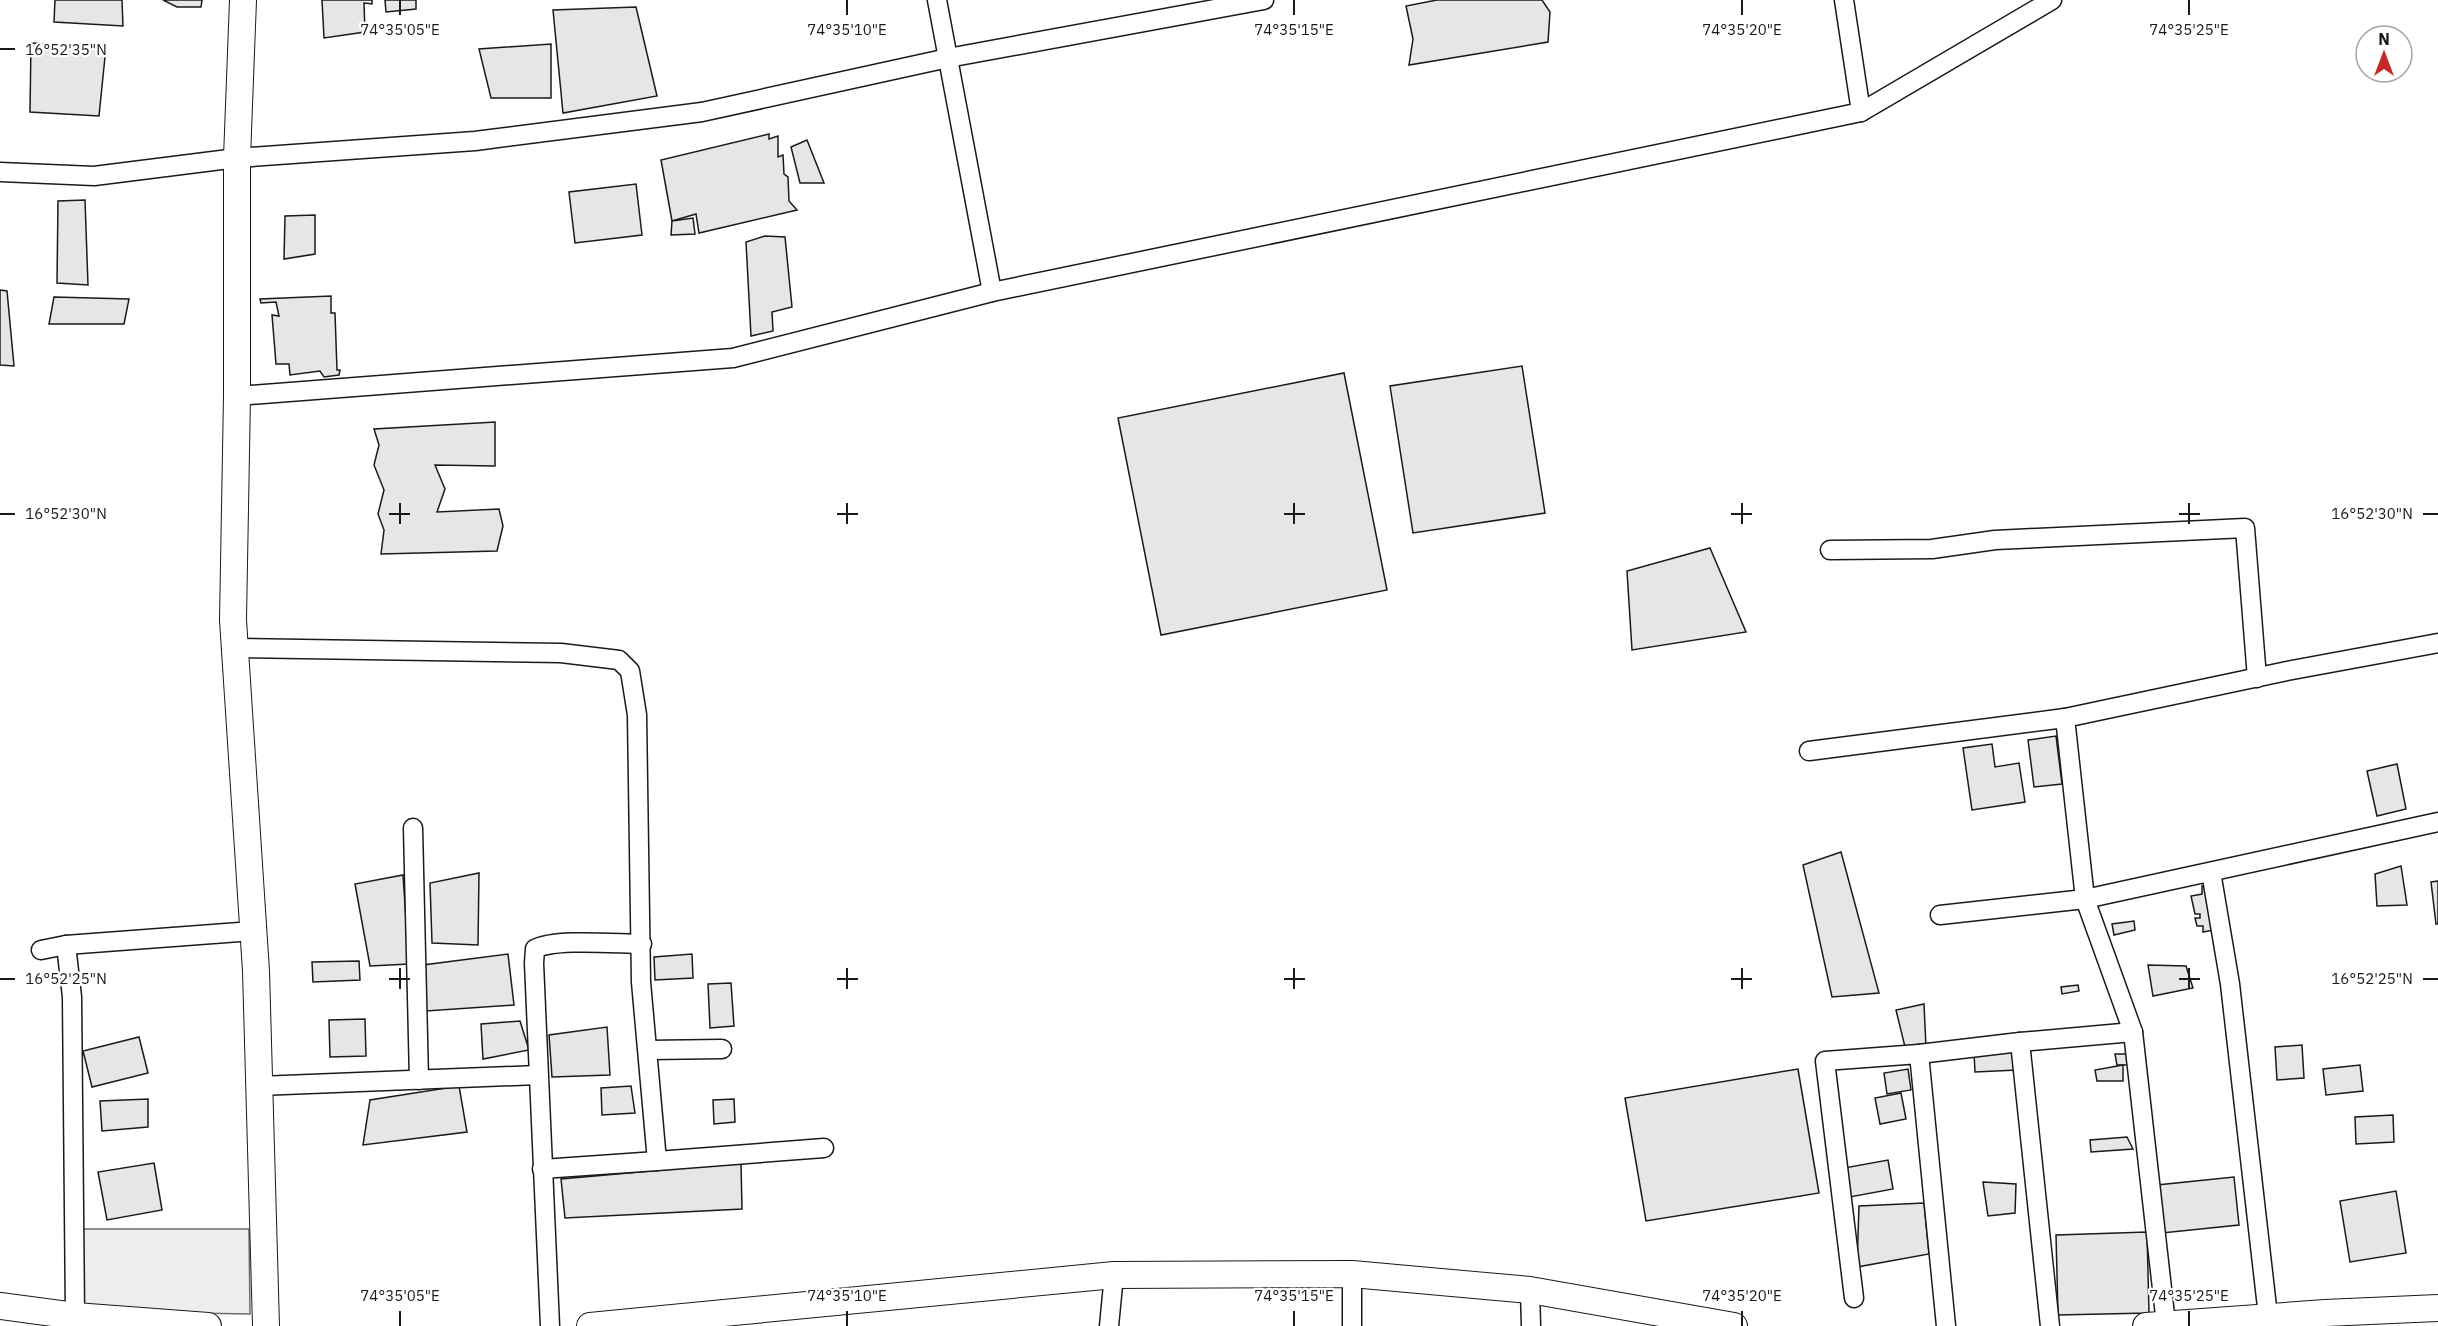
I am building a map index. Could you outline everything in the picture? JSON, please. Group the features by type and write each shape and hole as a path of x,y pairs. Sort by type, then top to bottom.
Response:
{"street":[{"path":"243,0 237,158 237,396 233,620 253,931 266,1326"},
{"path":"937,0 992,292"},
{"path":"0,172 94,176 237,158 475,141 702,112 948,58 1264,0"},
{"path":"1844,0 1861,112"},
{"path":"237,396 733,358 992,292 1861,112 2052,0"},
{"path":"1830,550 1932,549 1995,540 2245,528 2257,678"},
{"path":"1809,751 2065,718 2438,643"},
{"path":"235,648 561,653 619,660 630,670 637,715 641,982 649,1050 657,1161"},
{"path":"2065,718 2085,899 2133,1032 2152,1326 2268,1316 2325,1319 2438,1308"},
{"path":"1940,915 2085,899 2438,822"},
{"path":"413,828 419,1080"},
{"path":"2211,872 2230,984 2268,1316"},
{"path":"41,950 66,945 253,931"},
{"path":"550,1326 538,1075 535,950 541,946 557,944 642,944"},
{"path":"66,945 72,997 75,1316"},
{"path":"1854,1298 1825,1061 1919,1054 2133,1032"},
{"path":"2020,1042 2050,1326"},
{"path":"649,1050 722,1049"},
{"path":"1919,1054 1946,1326"},
{"path":"259,1086 538,1075"},
{"path":"542,1169 824,1148"},
{"path":"1352,1274 1352,1326"},
{"path":"590,1326 1114,1275 1352,1274 1530,1290 1734,1326"},
{"path":"1109,1326 1114,1275"},
{"path":"1530,1290 1531,1326"},
{"path":"0,1306 75,1316 208,1326"}],"shaded area":[{"path":"68,1229 249,1229 250,1314 69,1311"}],"building":[{"path":"55,0 122,0 123,26 54,22"},
{"path":"163,0 202,0 201,7 177,7"},
{"path":"322,0 372,0 372,4 364,3 365,32 324,38"},
{"path":"385,0 416,0 416,9 386,12"},
{"path":"1437,0 1542,0 1550,12 1548,42 1409,65 1413,39 1406,6"},
{"path":"636,7 657,96 563,113 553,10"},
{"path":"31,43 106,47 99,116 30,112"},
{"path":"551,44 551,98 491,98 479,49"},
{"path":"769,134 769,139 778,136 778,157 783,155 784,174 788,177 789,201 797,210 699,233 696,214 672,221 661,160"},
{"path":"807,140 824,183 800,183 791,147"},
{"path":"636,184 642,235 575,243 569,192"},
{"path":"85,200 88,285 57,283 58,201"},
{"path":"315,215 315,254 284,259 285,216"},
{"path":"693,218 695,234 671,235 672,221"},
{"path":"765,236 785,237 792,307 772,312 773,331 751,336 746,242"},
{"path":"0,290 7,291 14,366 0,365"},
{"path":"331,296 331,313 335,313 339,375 324,377 320,371 290,375 289,364 276,364 272,315 279,316 276,302 261,303 260,299"},
{"path":"54,297 129,299 124,324 49,324"},
{"path":"1522,366 1545,513 1413,533 1390,386"},
{"path":"1344,373 1387,590 1161,635 1118,418"},
{"path":"495,422 495,466 435,465 445,489 437,512 499,509 503,526 497,551 381,554 384,530 378,514 384,490 374,465 379,445 374,429"},
{"path":"1710,548 1746,632 1632,650 1627,571"},
{"path":"2056,736 2062,784 2034,787 2028,740"},
{"path":"1992,744 1995,767 2019,763 2025,802 1972,810 1963,748"},
{"path":"2397,764 2406,809 2377,816 2367,771"},
{"path":"1841,852 1879,993 1832,997 1803,865"},
{"path":"2401,866 2407,905 2377,906 2375,874"},
{"path":"479,873 478,945 432,943 430,883"},
{"path":"403,875 409,964 370,966 355,884"},
{"path":"2438,881 2438,924 2436,924 2431,882"},
{"path":"2202,886 2210,886 2214,930 2203,932 2203,926 2197,926 2195,918 2200,918 2200,914 2195,914 2191,896 2202,894"},
{"path":"2134,921 2135,930 2114,935 2112,924"},
{"path":"508,954 514,1005 426,1011 423,965"},
{"path":"692,954 693,978 655,980 654,957"},
{"path":"359,961 360,980 313,982 312,962"},
{"path":"2148,965 2186,966 2193,988 2153,996"},
{"path":"731,983 734,1026 710,1028 708,984"},
{"path":"2078,985 2079,991 2062,994 2061,987"},
{"path":"1924,1004 1926,1047 1905,1047 1896,1010"},
{"path":"365,1019 366,1056 330,1057 329,1020"},
{"path":"520,1021 529,1050 483,1059 481,1024"},
{"path":"607,1027 610,1075 552,1077 549,1035"},
{"path":"139,1037 148,1073 92,1087 83,1051"},
{"path":"2302,1045 2304,1078 2277,1080 2275,1047"},
{"path":"2016,1050 2017,1070 1975,1072 1974,1053"},
{"path":"2115,1054 2129,1054 2129,1065 2117,1065"},
{"path":"2123,1065 2123,1081 2097,1081 2095,1070"},
{"path":"2360,1065 2363,1091 2326,1095 2323,1069"},
{"path":"1798,1069 1819,1193 1646,1221 1625,1098"},
{"path":"1908,1069 1911,1090 1887,1094 1884,1073"},
{"path":"459,1086 467,1132 363,1145 370,1100"},
{"path":"631,1086 635,1113 602,1115 601,1088"},
{"path":"1901,1093 1906,1119 1880,1124 1875,1098"},
{"path":"148,1099 148,1127 102,1131 100,1101"},
{"path":"734,1099 735,1122 714,1124 713,1100"},
{"path":"2393,1115 2394,1142 2356,1144 2355,1117"},
{"path":"2127,1137 2133,1149 2091,1152 2090,1140"},
{"path":"1888,1160 1893,1189 1850,1197 1844,1168"},
{"path":"154,1163 162,1210 107,1220 98,1172"},
{"path":"741,1163 742,1209 565,1218 561,1179"},
{"path":"2234,1177 2239,1225 2162,1233 2157,1185"},
{"path":"1983,1182 2016,1184 2015,1213 1988,1216"},
{"path":"2396,1191 2406,1253 2350,1262 2340,1201"},
{"path":"1924,1203 1929,1254 1857,1267 1859,1206"},
{"path":"2147,1232 2149,1313 2058,1315 2056,1235"}]}
